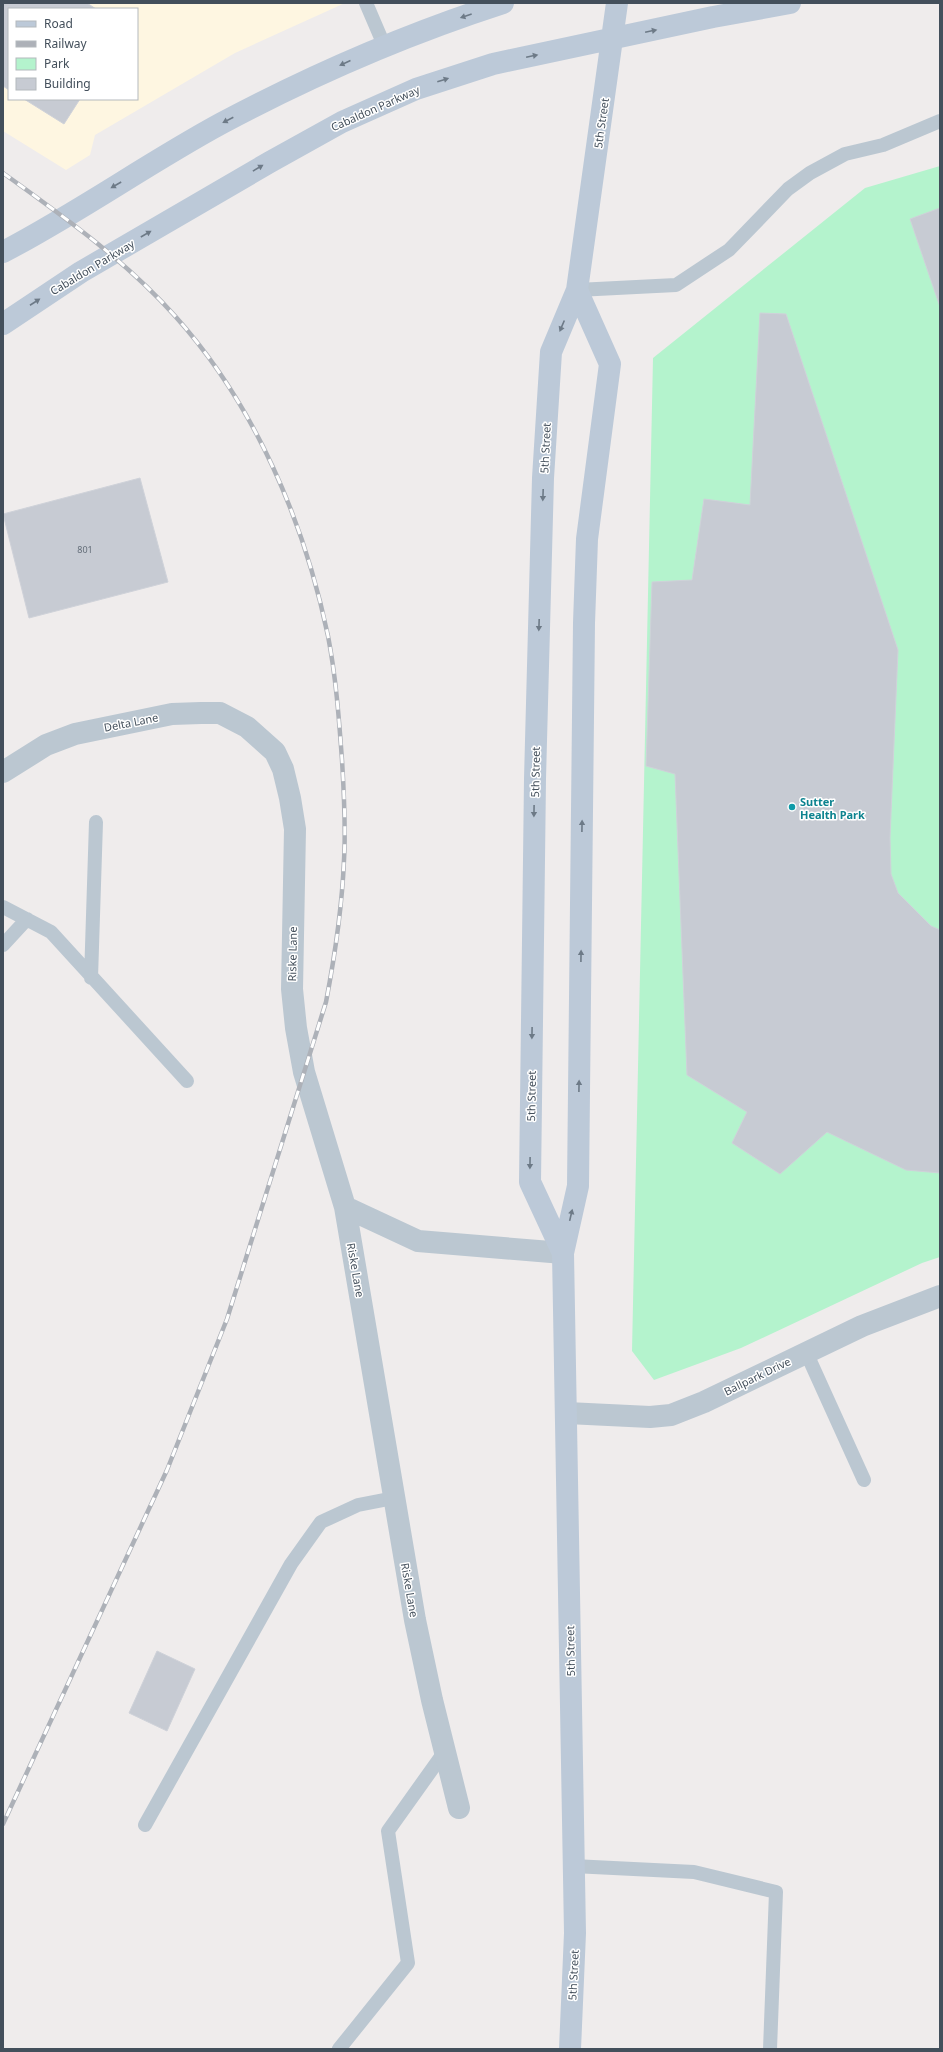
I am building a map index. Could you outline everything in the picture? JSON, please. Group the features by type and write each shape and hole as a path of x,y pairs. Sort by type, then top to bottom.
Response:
{"main road":[{"path":"3,252 222,123 333,68 384,45 503,3"},
{"name":"5th Street","path":"563,1253 530,1182 535,779 543,478 551,352 577,290 613,39 616,3"},
{"name":"Cabaldon Parkway","path":"3,324 81,272 342,122 416,88 493,64 790,3"},
{"name":"5th Street","path":"570,2049 576,1933 573,1866 567,1413 563,1253 578,1186 584,623 587,539 610,364 577,290"}],"street":[{"name":"Delta Lane","path":"3,772 46,745 75,734 172,714 220,713 247,728 261,739"},
{"name":"Riske Lane","path":"261,739 275,752 283,769 295,829 292,990 296,1028 304,1072 345,1207 415,1620 459,1808"},
{"path":"345,1207 418,1241 563,1253"},
{"name":"Ballpark Drive","path":"567,1413 650,1417 671,1414 704,1402 862,1326 940,1296"}],"lane":[{"path":"366,3 384,45"},
{"path":"577,290 676,285 729,250 788,189 810,173 845,154 883,145 940,121"},
{"path":"91,978 96,822"},
{"path":"3,907 51,932 91,978 187,1081"},
{"path":"3,945 27,919"},
{"path":"806,1352 864,1480"},
{"path":"144,1825 291,1564 320,1522 358,1505 394,1498"},
{"path":"339,2049 408,1963 388,1831 445,1751"},
{"path":"573,1866 694,1872 776,1892 770,2049"}],"shaded area":[{"path":"3,3 345,3 235,53 95,135 90,155 66,170 3,131"}],"green space":[{"name":"Sutter Health Park","path":"940,166 940,1257 922,1263 741,1348 654,1380 632,1351 653,358 865,188"}],"building":[{"path":"3,3 87,3 94,8 8,8 8,89 3,86"},
{"path":"26,100 79,100 64,124"},
{"path":"940,208 940,307 910,219"},
{"path":"760,313 786,314 898,650 890,838 891,874 898,893 931,926 940,930 940,1173 906,1170 827,1132 780,1174 732,1143 747,1112 687,1075 675,774 646,766 652,582 692,580 704,499 750,505"},
{"path":"140,478 168,582 29,618 3,514"},
{"path":"157,1651 195,1669 167,1731 129,1713"}],"railway":[{"path":"3,173 93,240 136,276 156,296 204,351 229,387 252,426 272,466 290,508 318,593 328,636 333,667 342,760 345,835 340,914 326,1002 227,1319 167,1470 3,1824"}],"place":[{"name":"Sutter Health Park","path":"792,807"}]}
